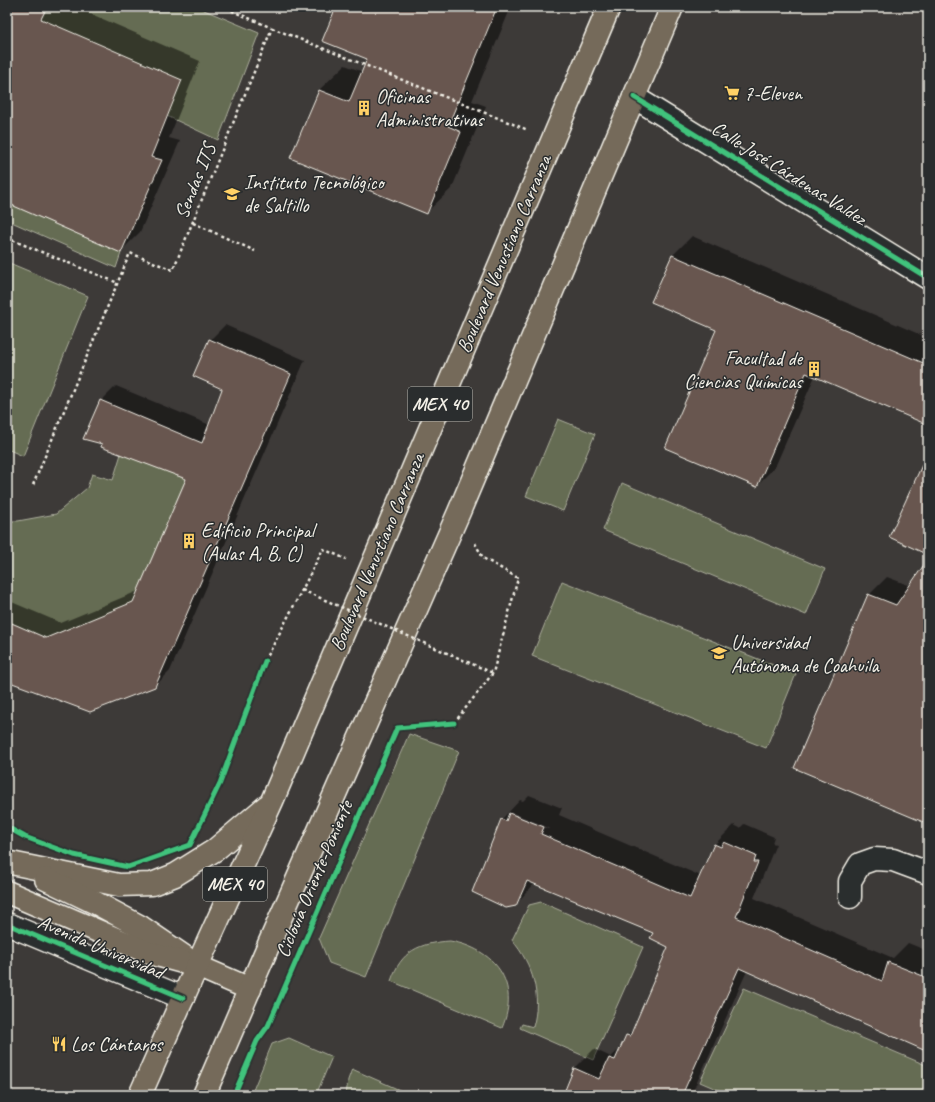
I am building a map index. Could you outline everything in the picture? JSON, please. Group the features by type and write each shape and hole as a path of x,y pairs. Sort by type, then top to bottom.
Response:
{"main road":[{"name":"Boulevard Venustiano Carranza","path":"140,1095 272,801 609,7"},
{"name":"MEX 40","path":"204,1095 459,512 672,7"},
{"path":"8,859 119,885 152,884 175,875 215,850 272,801"},
{"name":"Avenida Universidad","path":"8,859 135,924 197,966"},
{"name":"Avenida Universidad","path":"7,892 149,953 197,966 250,989"}],"street":[{"name":"Calle José Cárdenas Valdez","path":"634,96 928,278"},
{"path":"850,897 850,881 860,864 874,859 893,860 928,873"},
{"name":"Avenida Universidad","path":"7,924 183,998"}],"path":[{"path":"231,7 230,10 272,28 520,126"},
{"path":"193,223 255,251"},
{"path":"7,238 118,283"},
{"path":"447,723 454,723 493,673 518,578 483,558 459,512"},
{"path":"262,668 322,549 370,569"},
{"path":"302,590 493,673"}],"green space":[{"path":"47,7 197,7 259,33 218,140 167,116 41,19"},
{"path":"7,203 121,253 116,268 7,220"},
{"path":"7,262 88,296 23,456 7,449"},
{"path":"558,419 595,434 563,511 526,496"},
{"path":"121,454 186,479 133,602 46,638 7,621 7,521 18,521 56,514 87,488 92,474 113,480"},
{"path":"622,483 825,569 806,615 603,530"},
{"path":"562,581 796,674 766,748 532,656"},
{"path":"409,734 459,751 366,977 329,963 319,938"},
{"path":"541,902 643,947 593,1060 520,1028 522,1024 533,1027 536,1015 536,992 530,970 512,940 529,905"},
{"path":"450,941 466,945 480,952 491,960 500,971 506,983 508,997 507,1012 502,1028 391,981 400,962 413,950 429,944"},
{"path":"744,988 928,1066 928,1095 730,1095 700,1082"},
{"path":"289,1038 332,1057 316,1095 251,1095 272,1044"},
{"path":"352,1069 411,1095 346,1095 348,1080"}],"building":[{"path":"7,7 47,7 41,19 182,80 151,157 162,160 121,253 7,203"},
{"name":"Oficinas Administrativas","path":"336,7 497,7 448,126 461,132 427,214 290,158 319,90 349,102 367,59 322,41"},
{"name":"Facultad de Ciencias Químicas","path":"672,255 928,365 928,425 806,373 757,487 665,448 716,330 651,302"},
{"name":"Edificio Principal (Aulas A, B, C)","path":"209,339 291,374 155,687 90,712 7,681 7,621 46,638 133,602 186,479 101,447 102,444 83,439 100,400 202,443 222,389 193,376"},
{"path":"928,452 928,555 889,537"},
{"path":"928,559 928,824 794,768 868,594 896,605"},
{"path":"509,813 544,827 541,834 690,898 714,844 721,847 724,842 756,856 754,862 758,862 736,917 882,981 888,962 928,978 928,1052 739,968 682,1095 563,1095 574,1068 599,1079 609,1058 615,1060 626,1035 630,1036 668,947 650,938 653,933 527,881 516,906 506,908 472,892 501,819 506,821"}],"cycle path":[{"path":"634,97 928,278"},
{"path":"7,827 25,837 74,855 128,867 190,845 220,783 265,661"},
{"name":"Ciclovía Oriente-Poniente","path":"234,1095 257,1041 268,1026 397,728 454,723"},
{"path":"7,924 183,998"}],"place":[{"name":"7-Eleven","path":"732,93"},
{"name":"Oficinas Administrativas","path":"364,108"},
{"name":"Instituto Tecnológico de Saltillo","path":"232,194"},
{"name":"Facultad de Ciencias Químicas","path":"814,369"},
{"name":"Edificio Principal (Aulas A, B, C)","path":"189,541"},
{"name":"Universidad Autónoma de Coahuila","path":"719,653"},
{"name":"Los Cántaros","path":"59,1044"}]}
